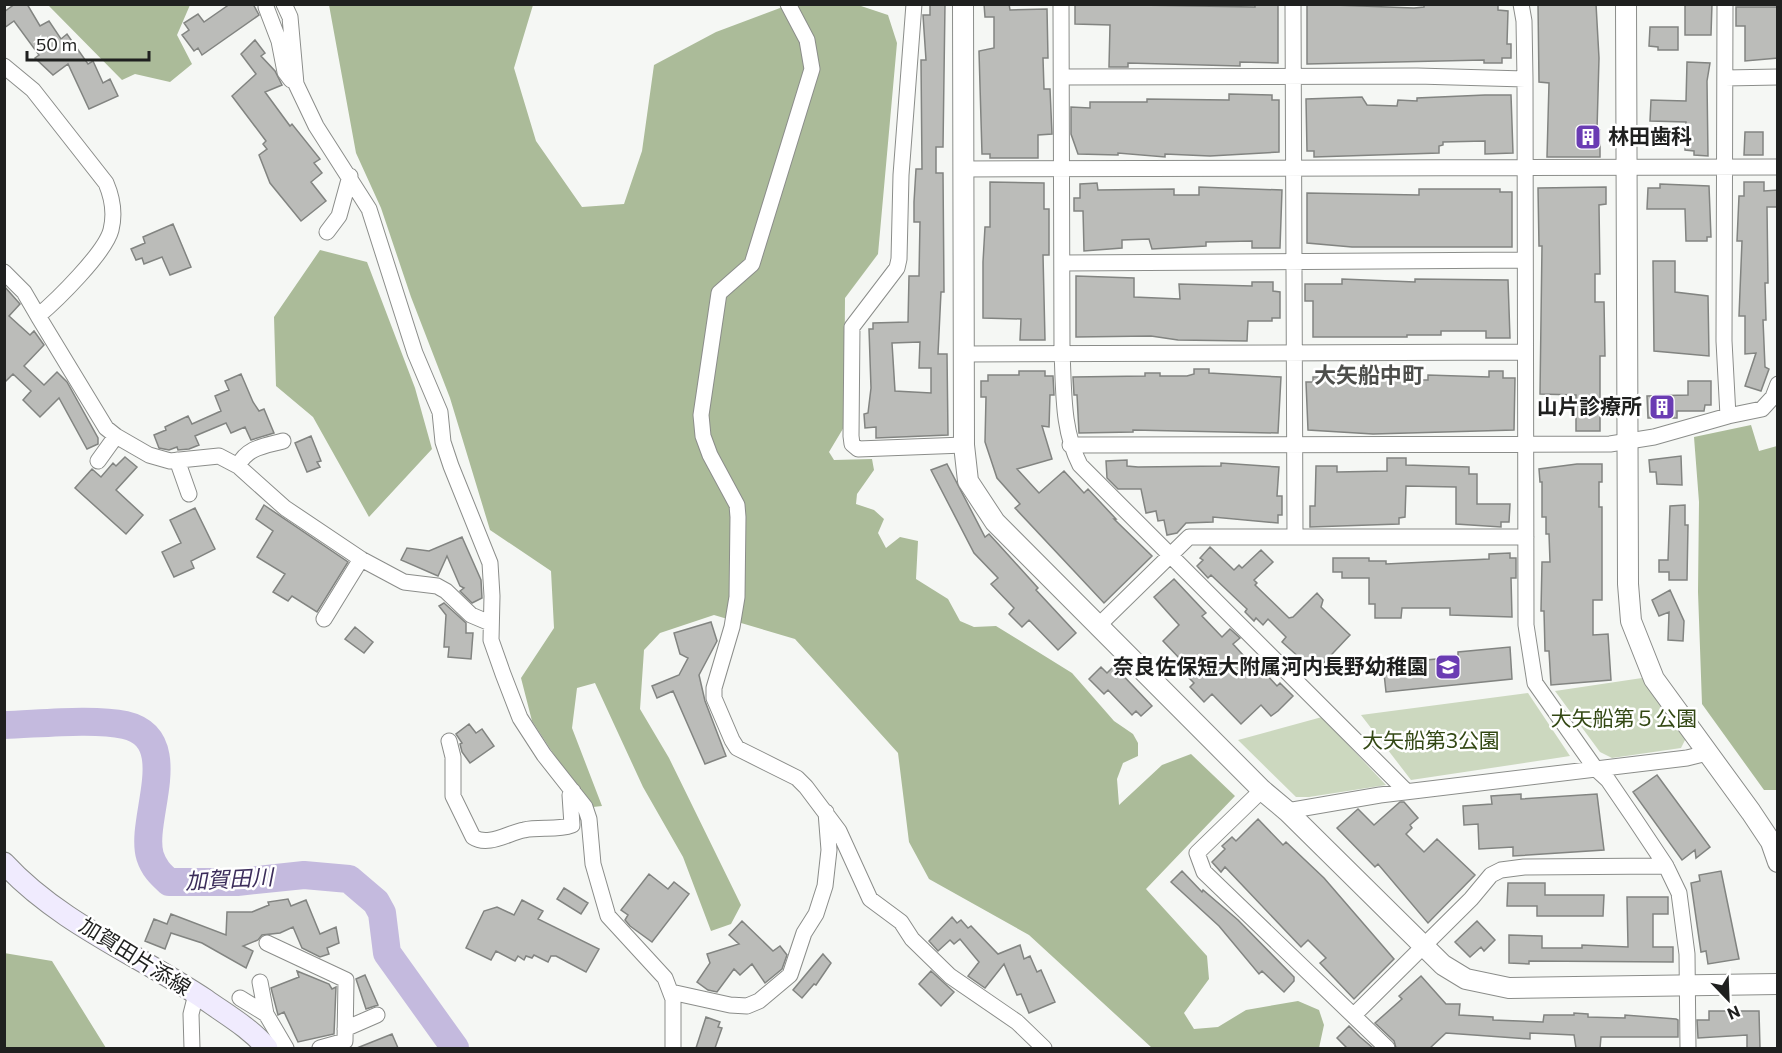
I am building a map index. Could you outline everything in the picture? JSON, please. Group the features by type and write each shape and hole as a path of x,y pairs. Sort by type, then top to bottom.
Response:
{"main road":[{"name":"加賀田片添線","path":"4,863 44,901 196,994 244,1026 267,1048"}],"street":[{"path":"284,4 290,17 296,84"},
{"path":"788,4 807,40 813,69 752,264 719,293 701,415 703,436 710,455 737,505 738,517 737,597 732,627 714,688 714,698 737,748 797,778 826,812 839,831 870,899 901,922 912,939 950,976 1017,1022 1044,1048"},
{"path":"914,4 902,175 899,259 897,268 852,327 851,436 852,444 858,449 964,445"},
{"path":"963,4 964,445 968,480 995,522 1421,947 1443,965 1466,979 1509,988 1778,984"},
{"path":"1061,4 1062,352 1064,403 1070,445 1080,465 1406,791"},
{"path":"1293,4 1294,536"},
{"path":"1521,4 1524,21 1525,79 1526,625 1535,683 1595,768 1608,780 1666,866 1679,893 1684,919 1688,1048"},
{"path":"1626,4 1625,166 1630,621 1654,679 1774,842 1778,862"},
{"path":"1725,4 1724,341 1728,416"},
{"path":"266,7 279,41 285,72 296,84 316,126 350,176 369,209 378,233 397,301 440,412 443,442 451,466 490,562 491,640 520,718 544,755 585,807 589,819 593,864 608,916 665,978 671,992 674,1048"},
{"path":"4,66 40,98 106,183 111,196 111,231 76,278 38,316"},
{"path":"1062,77 1417,76 1525,79"},
{"path":"1725,78 1778,77"},
{"path":"962,169 1294,170 1625,166 1778,167"},
{"path":"327,232 339,216 350,176"},
{"path":"1063,263 1525,260"},
{"path":"4,272 24,292 100,420 116,436 149,455 177,460 219,456 238,466 285,508 362,559 404,582 437,586 446,591 471,615 490,623"},
{"path":"964,354 1525,352"},
{"path":"1070,445 1629,442 1762,409 1773,397 1778,384"},
{"path":"98,461 116,436"},
{"path":"238,466 249,452 268,443 283,441"},
{"path":"177,460 189,494"},
{"path":"1099,625 1189,537 1526,537"},
{"path":"324,619 362,559"},
{"path":"449,741 453,757 453,796 473,837 478,840 503,838 524,829 572,825 570,795 573,792"},
{"path":"1287,811 1406,791 1707,753"},
{"path":"1262,790 1197,853 1204,872 1387,1048"},
{"path":"671,992 730,1005 747,1006 759,1001 790,975 804,933 816,914 825,886 829,850 826,812"},
{"path":"1354,1015 1471,899 1491,875 1501,870 1524,867 1666,866"},
{"path":"267,943 346,980 345,1041 320,1048"},
{"path":"260,982 266,1014 286,1048"},
{"path":"192,1048 191,1014 196,994"},
{"path":"240,998 266,1014"},
{"path":"345,1029 377,1015"}],"green space":[{"path":"48,5 190,5 177,35 192,64 170,82 135,74 122,80"},
{"path":"329,5 533,5 514,68 536,141 582,207 624,204 642,151 654,65 716,32 788,5 858,5 888,15 897,43 878,254 845,298 844,427 829,452 834,460 872,459 874,470 857,494 856,504 874,510 884,519 878,533 886,548 900,537 918,541 916,579 948,599 960,621 974,627 996,626 1072,673 1114,721 1133,734 1138,743 1138,756 1123,763 1117,779 1119,805 1162,765 1191,754 1235,796 1146,889 1207,956 1209,979 1184,1013 1194,1029 1218,1027 1246,1010 1298,1001 1319,1010 1324,1025 1319,1048 1152,1048 1029,935 929,879 909,842 898,753 795,639 714,615 660,633 644,650 640,709 669,758 741,905 731,924 711,931 683,857 643,787 595,683 577,688 572,728 602,806 593,807 564,770 532,721 521,678 554,628 551,571 490,530 450,398 411,297 381,208 356,153"},
{"path":"320,250 367,262 415,388 432,449 369,517 313,417 276,386 274,317"},
{"path":"1751,425 1759,451 1777,446 1777,790 1764,790 1702,704 1698,592 1699,502 1694,437"},
{"name":"大矢船第５公園","path":"1642,678 1686,738 1681,748 1612,758 1600,752 1555,691"},
{"name":"大矢船第3公園","path":"1528,693 1570,756 1411,780 1361,715"},
{"path":"1322,717 1386,785 1296,797 1238,740"},
{"path":"4,953 52,961 106,1048 5,1048"}],"building":[{"path":"15,4 27,4 40,26 49,21 61,39 67,34 88,64 93,61 103,83 110,79 118,96 89,109 68,64 53,75 35,58 39,55 14,21 4,28 4,12"},
{"path":"230,4 253,4 259,15 202,55 198,48 194,51 182,35 189,30 184,23 198,14 204,22"},
{"path":"930,4 945,4 943,147 936,147 936,173 943,173 944,292 941,292 938,354 947,354 948,435 876,438 876,427 865,428 864,414 868,413 871,388 869,329 873,329 873,323 908,322 909,276 919,276 920,222 914,222 914,202 916,169 922,169 921,60 926,60 923,15 930,15","holes":["920,342 919,368 931,368 931,393 895,391 892,343"]},
{"path":"984,4 1009,4 1010,10 1047,9 1048,58 1043,58 1044,89 1050,89 1052,134 1038,135 1038,158 990,158 990,154 982,154 979,51 994,48 994,17 985,17"},
{"path":"1075,4 1255,7 1255,4 1278,4 1278,63 1240,62 1240,66 1128,63 1128,67 1109,67 1110,25 1075,24"},
{"path":"1307,4 1414,8 1424,7 1424,4 1498,5 1498,10 1508,11 1507,44 1511,44 1511,58 1502,58 1502,63 1484,63 1484,60 1307,64"},
{"path":"1538,4 1596,4 1599,58 1597,130 1600,130 1600,157 1547,157 1549,83 1539,82"},
{"path":"1685,4 1712,4 1711,35 1685,35"},
{"path":"1736,7 1778,7 1778,58 1745,61 1745,26 1736,26"},
{"path":"1650,27 1678,27 1678,50 1658,50 1658,47 1649,46"},
{"path":"255,40 265,53 261,56 275,71 282,85 265,92 290,126 292,124 320,159 314,163 322,173 311,182 326,201 301,221 270,183 259,155 267,149 263,144 266,141 232,96 256,74 241,54"},
{"path":"1687,62 1710,63 1707,81 1708,156 1694,155 1694,151 1685,150 1686,122 1650,121 1651,100 1686,101"},
{"path":"1229,94 1272,95 1272,100 1279,100 1279,152 1210,156 1165,154 1165,157 1118,153 1118,155 1078,154 1071,134 1071,107 1090,108 1090,102 1147,102 1147,99 1229,100"},
{"path":"1511,95 1513,153 1485,154 1485,141 1443,142 1443,145 1439,146 1439,153 1314,157 1314,151 1307,151 1306,99 1362,97 1367,105 1397,106 1398,100 1417,101 1417,98"},
{"path":"1745,132 1763,132 1763,155 1744,155"},
{"path":"990,182 1044,183 1044,209 1049,209 1049,255 1043,255 1045,340 1020,340 1021,319 983,318 983,262 985,227 990,227"},
{"path":"1744,182 1764,182 1764,191 1778,190 1778,207 1767,207 1768,283 1765,283 1766,320 1763,320 1765,367 1769,369 1761,391 1745,386 1756,353 1745,354 1745,316 1739,316 1742,241 1737,241 1739,196 1744,196"},
{"path":"1097,183 1098,190 1174,189 1174,195 1199,195 1199,187 1282,190 1280,248 1252,248 1252,241 1206,242 1206,246 1152,249 1149,239 1122,240 1122,248 1084,251 1083,211 1074,211 1074,198 1080,198 1080,184"},
{"path":"1660,184 1709,186 1711,237 1707,237 1707,241 1686,241 1685,209 1647,209 1648,188 1660,188"},
{"path":"1606,187 1606,204 1599,205 1600,274 1595,274 1595,302 1604,302 1605,356 1600,356 1600,431 1576,431 1576,395 1540,394 1542,246 1539,246 1538,188"},
{"path":"1419,189 1500,189 1500,192 1512,192 1512,247 1352,247 1307,243 1307,193 1419,195"},
{"path":"173,224 191,267 170,275 162,257 144,264 142,258 136,260 131,249 145,243 143,237"},
{"path":"1653,261 1675,261 1675,292 1708,296 1709,356 1654,351"},
{"path":"1076,276 1134,278 1134,297 1180,299 1179,284 1252,286 1252,282 1273,282 1273,291 1280,292 1280,318 1272,318 1272,321 1248,321 1247,341 1178,340 1151,336 1076,337"},
{"path":"1342,279 1415,282 1415,279 1508,280 1510,338 1486,338 1486,331 1441,331 1441,335 1407,335 1407,337 1313,337 1313,301 1305,301 1305,284 1342,284"},
{"path":"4,286 20,304 9,316 30,335 34,331 44,345 24,366 44,385 57,372 67,382 98,438 98,444 87,449 59,398 40,417 23,400 31,391 13,374 4,383"},
{"path":"1194,369 1209,369 1209,373 1281,377 1278,433 1133,430 1133,432 1079,433 1077,395 1074,395 1073,377 1145,376 1145,373 1160,373 1160,376 1187,376 1194,374"},
{"path":"1352,369 1399,373 1399,380 1428,380 1428,375 1489,377 1489,371 1503,371 1503,378 1515,378 1514,430 1373,434 1308,430 1306,382 1313,382 1313,377 1322,377 1322,371 1352,372"},
{"path":"1019,371 1045,371 1045,376 1053,376 1054,395 1050,395 1049,427 1042,426 1052,459 1017,469 1039,493 1064,471 1084,493 1088,489 1116,519 1114,519 1152,556 1104,603 1015,508 1020,504 997,478 985,442 986,397 981,397 981,381 988,381 988,375 1019,375"},
{"path":"241,374 253,402 259,411 264,409 274,433 251,440 245,427 231,433 226,423 195,436 199,445 189,449 159,448 154,435 166,430 165,427 188,416 192,424 221,411 215,396 229,390 225,381"},
{"path":"1688,381 1711,381 1711,405 1705,405 1704,411 1677,411 1677,418 1648,418 1647,396 1688,395"},
{"path":"311,436 321,461 317,462 320,467 307,472 295,443"},
{"path":"1681,456 1682,485 1657,484 1656,472 1650,472 1649,460"},
{"path":"125,457 137,467 116,490 143,515 126,534 75,488 92,469 101,477 113,463 116,466"},
{"path":"1387,458 1406,458 1406,465 1469,467 1469,474 1477,474 1477,504 1510,504 1509,522 1501,522 1501,527 1456,524 1456,487 1406,486 1405,517 1399,518 1399,524 1310,527 1310,506 1315,506 1316,466 1337,466 1337,472 1387,471"},
{"path":"1127,460 1127,466 1138,467 1221,466 1221,463 1279,467 1277,496 1282,496 1282,515 1278,515 1278,523 1213,517 1213,522 1186,523 1177,533 1167,535 1164,520 1158,521 1156,511 1146,513 1141,489 1118,489 1107,478 1106,461"},
{"path":"947,464 985,537 989,534 1076,633 1058,650 1029,620 1022,627 1009,614 1014,608 991,584 998,578 974,553 931,470"},
{"path":"1577,464 1602,464 1599,507 1602,507 1602,600 1593,600 1593,635 1608,634 1611,680 1551,685 1549,651 1545,651 1544,611 1541,611 1542,562 1550,562 1549,534 1546,534 1546,517 1542,517 1542,482 1540,482 1539,469"},
{"path":"264,505 348,562 317,612 292,596 288,601 273,592 285,574 257,557 273,531 256,519"},
{"path":"1685,505 1685,525 1688,525 1687,580 1669,580 1669,572 1659,572 1659,560 1668,560 1670,506"},
{"path":"195,508 215,549 191,561 194,568 174,577 162,552 181,543 170,520"},
{"path":"462,537 481,580 482,598 472,603 460,591 464,588 460,586 447,556 438,576 401,560 407,548 429,551"},
{"path":"1210,547 1234,570 1239,565 1242,568 1261,550 1273,562 1254,580 1257,583 1255,585 1289,618 1293,617 1317,593 1323,600 1321,607 1350,635 1318,669 1314,665 1307,672 1297,663 1301,659 1282,642 1286,637 1268,619 1263,625 1256,618 1254,621 1245,612 1247,609 1211,575 1208,578 1197,566 1203,560 1200,558"},
{"path":"1510,553 1510,558 1516,558 1516,578 1511,578 1512,617 1450,615 1450,608 1402,608 1401,618 1375,618 1375,604 1369,604 1369,578 1342,578 1342,572 1333,572 1333,558 1369,558 1369,561 1386,561 1386,564 1489,559 1489,554"},
{"path":"1174,579 1206,613 1202,616 1222,637 1230,629 1240,638 1233,644 1253,666 1256,663 1277,686 1280,683 1293,696 1278,711 1271,716 1261,705 1241,724 1212,694 1204,702 1190,687 1194,683 1176,665 1181,660 1163,641 1179,625 1154,597"},
{"path":"1670,590 1684,621 1683,641 1668,640 1669,612 1659,616 1652,600"},
{"path":"444,603 466,623 466,633 473,633 471,659 448,657 449,647 444,647 446,615 439,606"},
{"path":"711,622 717,641 699,675 705,701 726,756 705,764 673,691 657,698 652,686 679,675 688,658 680,654 674,633"},
{"path":"355,627 373,642 364,653 345,639"},
{"path":"1510,647 1512,679 1386,692 1383,664 1458,657 1458,652"},
{"path":"1114,666 1152,706 1141,716 1136,711 1132,715 1108,690 1104,694 1089,679 1101,667 1107,673"},
{"path":"469,724 476,733 482,729 494,746 470,763 462,752 460,744 462,743 456,734"},
{"path":"1657,775 1710,847 1696,858 1695,850 1682,860 1633,792"},
{"path":"1521,794 1521,799 1597,794 1604,850 1513,856 1513,847 1479,849 1478,824 1464,825 1463,806 1492,804 1491,796"},
{"path":"1400,802 1404,802 1418,818 1410,825 1412,828 1406,834 1424,852 1437,839 1475,875 1428,923 1378,864 1375,867 1337,828 1358,809 1374,825"},
{"path":"1258,819 1283,845 1286,842 1324,878 1394,959 1354,999 1320,963 1326,958 1308,940 1301,947 1225,867 1221,872 1212,862 1225,849 1222,846 1232,837 1236,841"},
{"path":"1182,871 1202,892 1203,890 1238,920 1294,977 1294,981 1284,992 1262,971 1259,974 1219,926 1171,882"},
{"path":"1721,871 1739,959 1708,964 1706,951 1701,952 1691,883 1700,881 1699,875"},
{"path":"649,874 668,889 674,882 689,894 652,942 630,926 625,920 628,915 621,910"},
{"path":"1508,883 1545,883 1545,895 1604,895 1603,916 1537,916 1537,906 1507,906"},
{"path":"564,888 588,903 581,914 557,899"},
{"path":"1627,897 1668,897 1668,914 1653,914 1653,947 1673,947 1673,962 1529,961 1529,964 1509,963 1509,935 1542,936 1542,948 1582,948 1582,945 1628,947"},
{"path":"288,899 291,906 306,900 320,934 336,927 339,943 327,948 329,954 320,957 302,948 293,927 280,933 262,935 258,940 243,946 253,951 246,968 202,943 171,933 165,949 145,941 154,919 167,924 171,914 226,935 227,912 252,912 269,905 268,902"},
{"path":"522,900 543,911 538,919 599,949 586,972 556,956 551,956 548,962 534,955 532,958 526,956 524,960 518,956 515,961 496,951 491,960 466,948 484,911 497,907 514,915"},
{"path":"952,917 957,923 961,920 968,928 971,926 998,954 1020,945 1024,959 1030,956 1037,972 1041,970 1055,1002 1029,1013 1021,994 1017,995 1004,964 985,988 968,976 979,962 960,939 954,944 950,940 938,951 929,941"},
{"path":"742,921 773,951 780,946 787,955 782,969 765,983 752,964 740,975 734,969 717,992 708,990 697,982 710,963 707,954 739,944 729,935"},
{"path":"1477,921 1495,940 1484,951 1481,947 1470,957 1455,942"},
{"path":"823,954 831,963 816,985 814,984 802,998 793,990"},
{"path":"297,971 329,984 332,989 336,987 334,1034 298,1042 284,1012 278,1015 271,988 299,977"},
{"path":"931,971 954,992 941,1006 919,984"},
{"path":"365,975 378,1005 366,1009 356,979"},
{"path":"1421,976 1446,1004 1460,1004 1459,1015 1493,1017 1493,1020 1543,1022 1544,1015 1574,1015 1574,1013 1588,1014 1588,1017 1625,1018 1625,1015 1676,1019 1678,1020 1678,1037 1601,1037 1600,1048 1576,1048 1574,1035 1530,1033 1530,1039 1446,1033 1430,1048 1396,1048 1394,1041 1375,1023 1402,999 1399,996"},
{"path":"1709,1011 1759,1011 1760,1048 1747,1048 1747,1035 1698,1038 1697,1020 1709,1020"},
{"path":"706,1017 720,1022 718,1027 722,1028 715,1048 696,1048"},
{"path":"1349,1026 1373,1048 1347,1048 1337,1038"},
{"path":"392,1034 398,1048 357,1048"}],"waterway":[{"name":"加賀田川","path":"4,725 98,722 125,725 143,733 153,746 156,763 156,782 148,840 150,856 153,864 169,882 237,882 304,875 349,879 376,902 382,913 387,953 455,1048"}],"place":[{"name":"林田歯科","path":"1588,137"},
{"name":"山片診療所","path":"1662,407"},
{"name":"奈良佐保短大附属河内長野幼稚園","path":"1448,667"}],"district":[{"name":"大矢船中町","path":"1369,375"}]}
